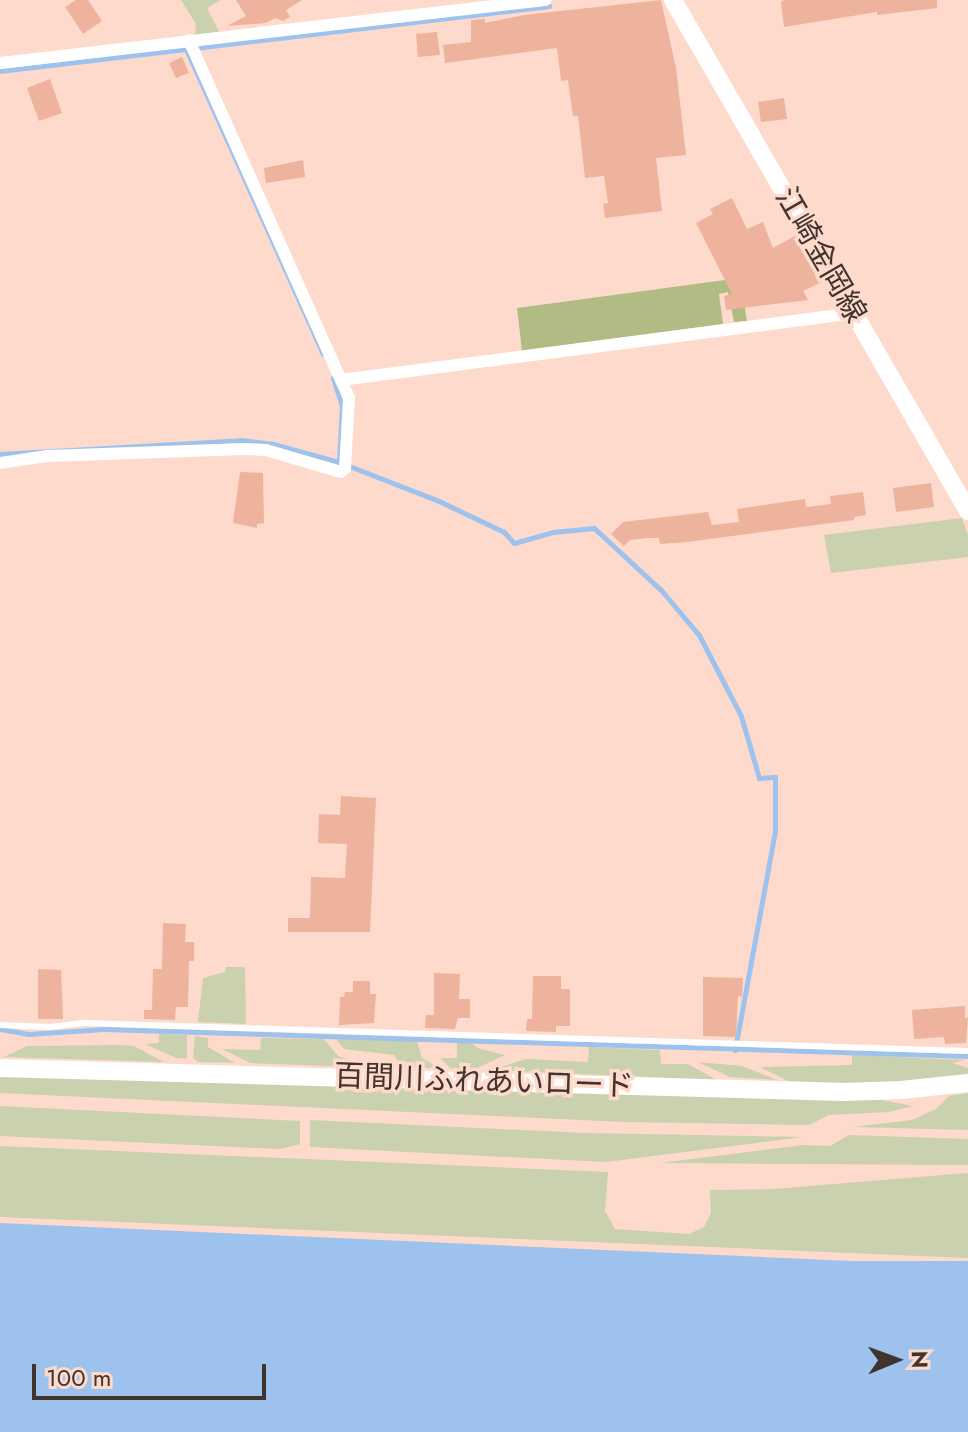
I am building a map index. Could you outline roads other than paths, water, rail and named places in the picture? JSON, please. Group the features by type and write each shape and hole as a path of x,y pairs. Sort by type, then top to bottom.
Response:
{"street":[{"path":"0,63 191,45 545,0"},
{"name":"江崎金岡線","path":"673,0 968,511"},
{"path":"0,463 47,456 245,449 266,450 341,472 346,464 349,398 191,45"},
{"path":"341,380 855,313"},
{"name":"百間川ふれあいロード","path":"0,1068 844,1092 968,1083"}],"lane":[{"path":"0,1025 50,1027 85,1023 968,1051"}],"water":[{"path":"0,1223 851,1261 968,1261 968,1432 0,1432"}],"waterway":[{"path":"0,71 549,6"},
{"path":"186,49 323,354"},
{"path":"333,378 342,405 339,462"},
{"path":"0,454 241,440 273,444 339,462 439,501 504,532 514,543 553,532 594,528 661,590 699,635 741,716 759,778 775,777 775,831 735,1050"},
{"path":"0,1029 29,1034 104,1029 968,1056"}]}
